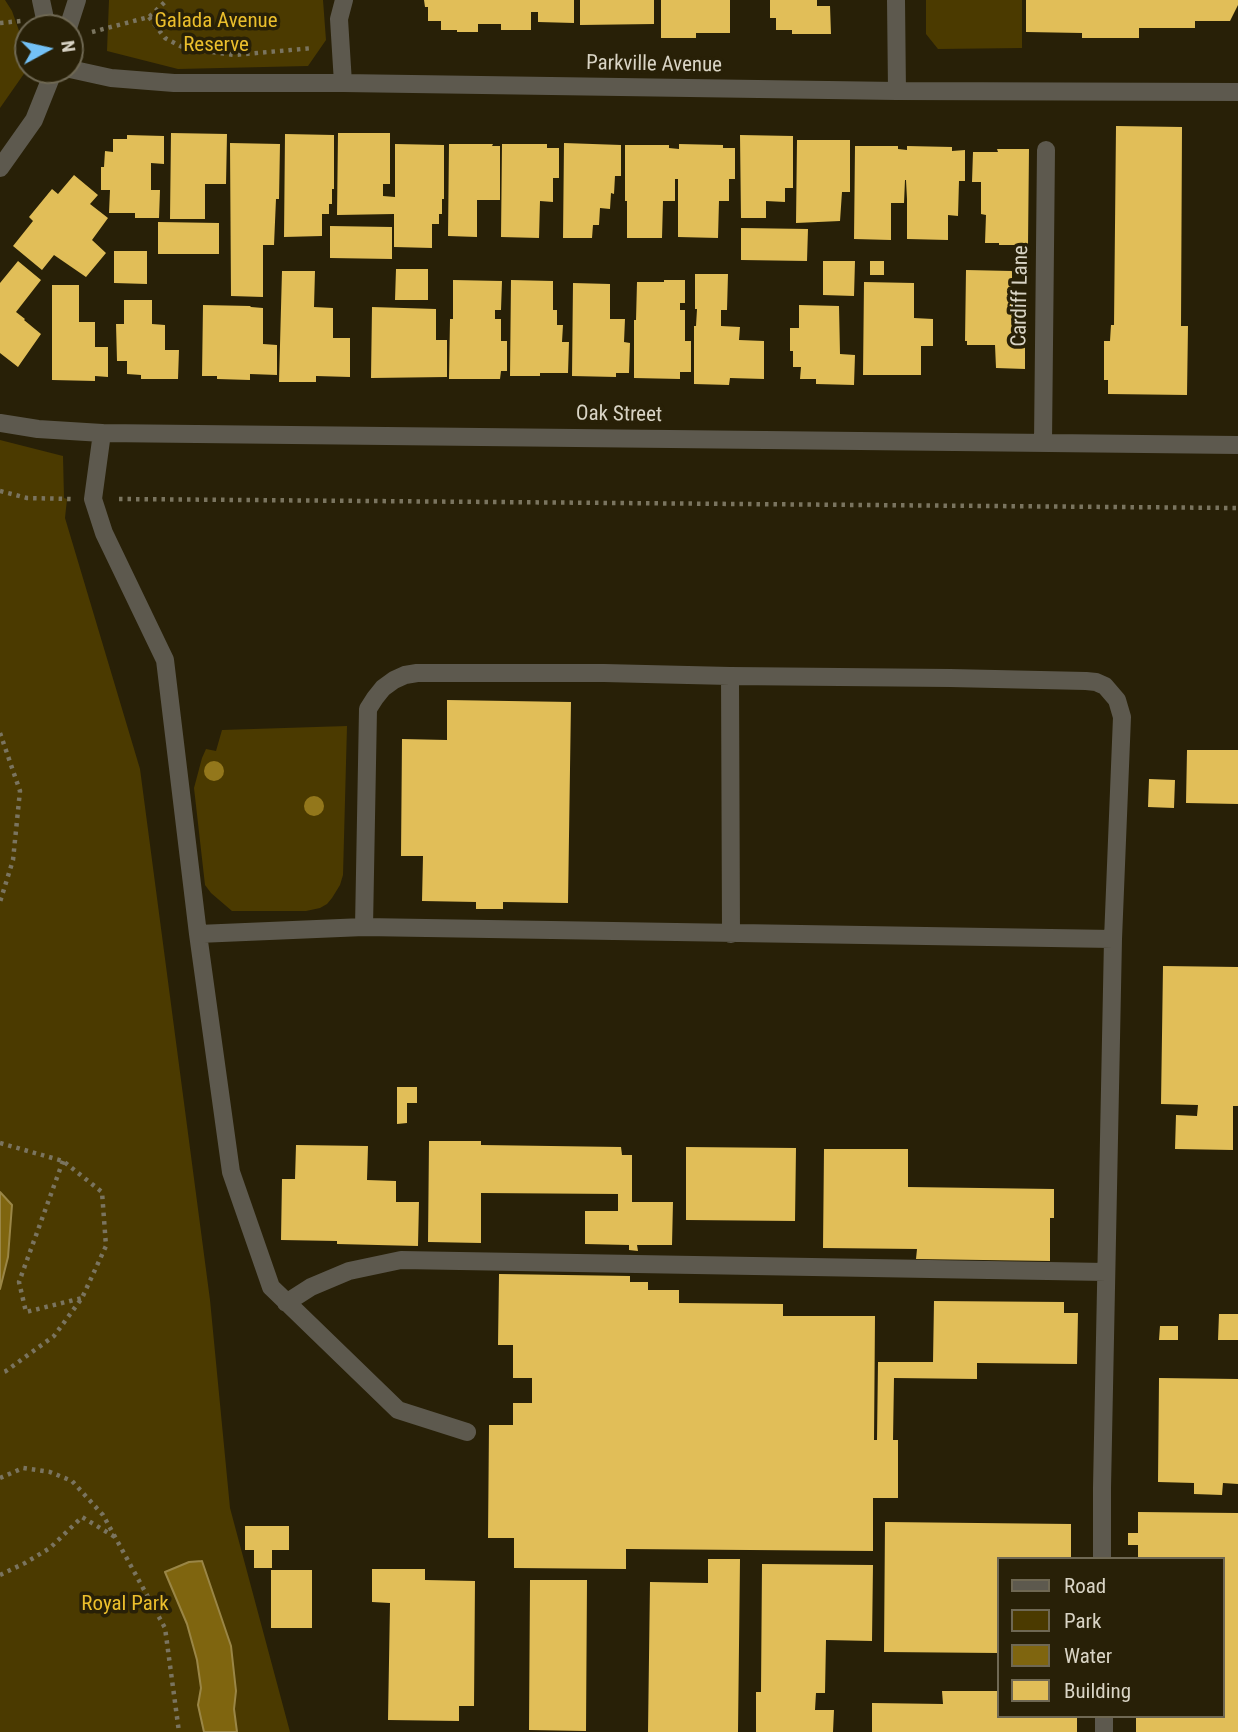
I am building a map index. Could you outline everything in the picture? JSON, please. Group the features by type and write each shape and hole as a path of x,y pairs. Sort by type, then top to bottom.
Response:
{"street":[{"path":"343,83 339,19 344,0"},
{"path":"896,0 897,91"},
{"name":"Parkville Avenue","path":"84,72 111,78 174,83 1238,92"},
{"path":"0,168 34,120 48,84"},
{"name":"Cardiff Lane","path":"1043,442 1046,150"},
{"name":"Oak Street","path":"0,423 38,429 102,433 1238,445"},
{"path":"102,433 93,499 104,533 165,660 198,934 231,1172 271,1287 398,1410 467,1432"},
{"path":"364,927 368,709 383,688 394,680 417,673 604,673 1086,681 1105,686 1117,700 1122,717 1113,939 1102,1557"},
{"path":"730,676 731,933"},
{"path":"198,934 364,927 1113,939"},
{"path":"286,1303 311,1287 349,1271 401,1260 1106,1272"}],"path":[{"path":"85,34 149,17 167,0"},
{"path":"149,17 164,38 184,48 233,55 313,48"},
{"path":"0,491 27,498 93,499 1238,508"},
{"path":"0,733 20,791 13,860 0,902"},
{"path":"0,1143 63,1161 102,1192 106,1246 82,1298 54,1336 0,1373"},
{"path":"63,1161 19,1282 26,1312 82,1298"},
{"path":"0,1478 23,1468 50,1472 72,1481 103,1516 165,1628 179,1732"},
{"path":"0,1575 50,1548 82,1517 116,1538"}],"green space":[{"path":"0,0 5,0 14,17 14,84 17,84 0,108"},
{"name":"Galada Avenue Reserve","path":"109,0 323,0 326,40 308,66 178,69 107,51"},
{"path":"926,0 1022,0 1022,48 938,49 926,34"},
{"name":"Royal Park","path":"0,440 63,456 64,498 67,499 65,518 140,769 210,1300 230,1508 290,1732 0,1732"},
{"path":"347,726 343,875 332,898 320,908 306,911 232,911 205,885 194,788 206,749 216,751 222,730"}],"water":[{"path":"0,1192 12,1205 8,1257 0,1289"},
{"path":"202,1561 231,1646 237,1732 204,1732 198,1705 201,1688 197,1660 187,1624 165,1572 189,1562"}],"building":[{"path":"424,0 574,0 574,23 538,22 538,12 531,12 531,30 501,30 501,24 478,24 478,32 441,30 441,21 428,21 428,7 425,7"},
{"path":"580,0 654,0 654,24 580,25"},
{"path":"661,0 730,0 730,33 696,33 696,38 661,38"},
{"path":"770,0 817,0 817,6 830,6 831,34 792,34 792,30 776,30 776,18 770,18"},
{"path":"1026,0 1238,0 1238,5 1230,21 1195,21 1195,28 1139,28 1139,38 1082,38 1082,33 1026,32"},
{"path":"1116,126 1182,127 1181,326 1188,326 1187,395 1108,394 1108,380 1104,380 1104,341 1110,341 1111,325 1114,325"},
{"path":"171,133 227,134 226,184 205,184 205,219 170,219"},
{"path":"338,133 390,133 390,184 383,184 383,196 395,197 395,144 444,145 444,199 439,224 432,224 432,248 394,247 394,214 337,215"},
{"path":"285,134 334,135 334,189 329,214 322,214 322,236 284,237"},
{"path":"127,135 164,136 164,164 151,163 151,190 160,190 159,218 135,218 135,213 109,213 110,190 101,190 101,167 104,167 105,151 113,152 113,139 127,139"},
{"path":"740,135 793,136 793,188 785,188 785,202 766,201 766,218 741,218"},
{"path":"797,140 850,140 850,192 842,192 840,221 796,223"},
{"path":"230,143 280,144 279,199 276,199 274,245 263,245 263,297 231,296"},
{"path":"564,143 621,145 621,176 615,176 610,209 600,208 599,225 593,225 592,238 563,238"},
{"path":"449,144 500,146 500,200 477,200 477,237 448,236"},
{"path":"502,144 547,144 547,148 559,148 559,178 553,178 553,202 540,201 539,238 501,237"},
{"path":"679,144 723,145 723,148 735,148 735,179 729,179 729,201 719,201 718,238 678,237 678,179 675,179 675,201 663,201 662,238 627,238 625,145 669,145 669,148 679,149"},
{"path":"855,146 898,146 898,149 907,150 907,146 952,147 952,151 965,150 965,181 959,181 958,216 948,215 948,240 907,239 906,180 904,203 891,203 891,240 854,239"},
{"path":"997,149 1029,149 1028,245 985,243 986,215 981,214 981,182 972,182 973,152 998,152"},
{"path":"74,175 98,195 90,204 108,218 92,240 106,253 86,277 54,255 42,270 13,246 33,221 29,217 52,189 58,194"},
{"path":"158,222 219,223 219,254 158,254"},
{"path":"330,226 392,227 392,259 330,258"},
{"path":"741,228 808,229 807,261 741,260"},
{"path":"114,251 147,251 147,284 114,283"},
{"path":"18,261 41,280 16,312 41,334 18,367 0,353 0,283"},
{"path":"823,261 855,261 854,296 823,295"},
{"path":"870,261 884,261 884,275 870,275"},
{"path":"396,269 428,269 428,300 395,300"},
{"path":"966,270 1012,271 1012,338 1025,338 1025,369 996,368 995,345 967,345"},
{"path":"282,271 315,271 314,307 333,308 333,338 350,338 350,377 316,376 316,382 279,382"},
{"path":"695,274 728,274 727,310 721,310 721,326 740,327 739,340 764,341 764,379 730,378 729,385 694,384 694,326 697,309"},
{"path":"453,280 502,281 501,310 495,310 495,319 501,319 501,341 507,341 507,371 501,371 500,379 449,379"},
{"path":"511,280 553,281 553,310 557,310 557,325 563,325 562,342 569,342 568,373 510,376"},
{"path":"685,280 685,303 680,303 680,310 685,310 685,341 691,341 691,372 680,372 680,379 634,378 637,282"},
{"path":"864,282 914,283 914,318 933,319 933,346 921,346 921,375 863,375"},
{"path":"573,283 610,284 610,319 625,319 624,342 630,343 629,373 616,373 616,377 572,376"},
{"path":"52,285 79,285 79,322 95,322 95,347 108,347 108,377 95,376 95,381 52,380"},
{"path":"124,300 152,300 152,324 165,325 165,350 179,350 178,379 141,379 141,375 127,374 127,361 117,361 116,324 124,324"},
{"path":"203,305 263,308 263,344 277,345 277,375 250,374 250,380 202,376"},
{"path":"799,305 839,306 840,354 855,355 854,385 816,384 816,379 800,379 801,367 793,367 793,351 790,351 790,328 799,328"},
{"path":"372,307 436,309 436,340 447,340 447,377 371,378"},
{"path":"447,700 571,702 568,903 503,902 503,909 476,909 476,902 422,901 423,856 401,856 402,739 447,740"},
{"path":"1187,750 1238,750 1238,804 1186,803"},
{"path":"1149,779 1175,780 1174,808 1148,807"},
{"path":"1163,966 1238,967 1238,1106 1233,1106 1233,1150 1175,1149 1176,1115 1197,1116 1198,1105 1161,1104"},
{"path":"397,1087 417,1087 417,1103 407,1103 407,1123 397,1124"},
{"path":"429,1141 481,1141 481,1145 621,1147 622,1155 632,1155 632,1202 673,1202 672,1245 637,1245 638,1251 629,1250 629,1245 585,1244 585,1211 618,1211 618,1194 481,1193 481,1243 428,1242"},
{"path":"296,1145 368,1146 367,1180 396,1181 396,1202 419,1202 418,1246 281,1240 282,1179 295,1179"},
{"path":"686,1147 796,1148 795,1221 686,1220"},
{"path":"824,1149 908,1149 908,1187 1054,1189 1054,1218 1050,1218 1050,1261 916,1259 917,1249 823,1248"},
{"path":"499,1274 630,1276 630,1282 648,1282 648,1290 679,1290 679,1303 783,1304 783,1316 875,1316 874,1440 877,1440 878,1362 933,1362 934,1301 1064,1302 1064,1313 1078,1313 1077,1364 977,1363 977,1379 894,1378 893,1440 898,1440 898,1498 873,1498 873,1551 626,1549 626,1569 514,1568 514,1538 488,1538 489,1425 513,1425 513,1403 532,1403 532,1378 513,1378 513,1345 498,1345"},
{"path":"1219,1314 1238,1314 1238,1340 1218,1340"},
{"path":"1160,1326 1178,1326 1178,1340 1159,1340"},
{"path":"1159,1378 1238,1379 1238,1484 1223,1483 1222,1495 1194,1494 1194,1483 1158,1482"},
{"path":"1138,1512 1238,1513 1238,1732 1136,1732 1136,1718 1224,1718 1224,1557 1138,1557 1138,1545 1128,1545 1128,1533 1138,1533"},
{"path":"885,1522 1071,1524 1071,1557 996,1557 996,1653 884,1652"},
{"path":"245,1526 289,1526 289,1550 272,1550 272,1568 254,1568 254,1550 245,1550"},
{"path":"708,1559 740,1559 738,1732 648,1732 650,1582 708,1583"},
{"path":"762,1564 873,1565 872,1641 826,1640 825,1693 816,1693 815,1710 834,1710 833,1732 756,1732 756,1692 761,1692"},
{"path":"372,1569 425,1569 425,1580 475,1581 474,1706 459,1706 459,1721 388,1720 390,1603 372,1602"},
{"path":"271,1570 312,1570 312,1628 271,1628"},
{"path":"530,1580 587,1580 586,1731 529,1730"},
{"path":"942,1691 996,1691 996,1718 1077,1718 1077,1732 872,1732 872,1703 943,1704"}]}
